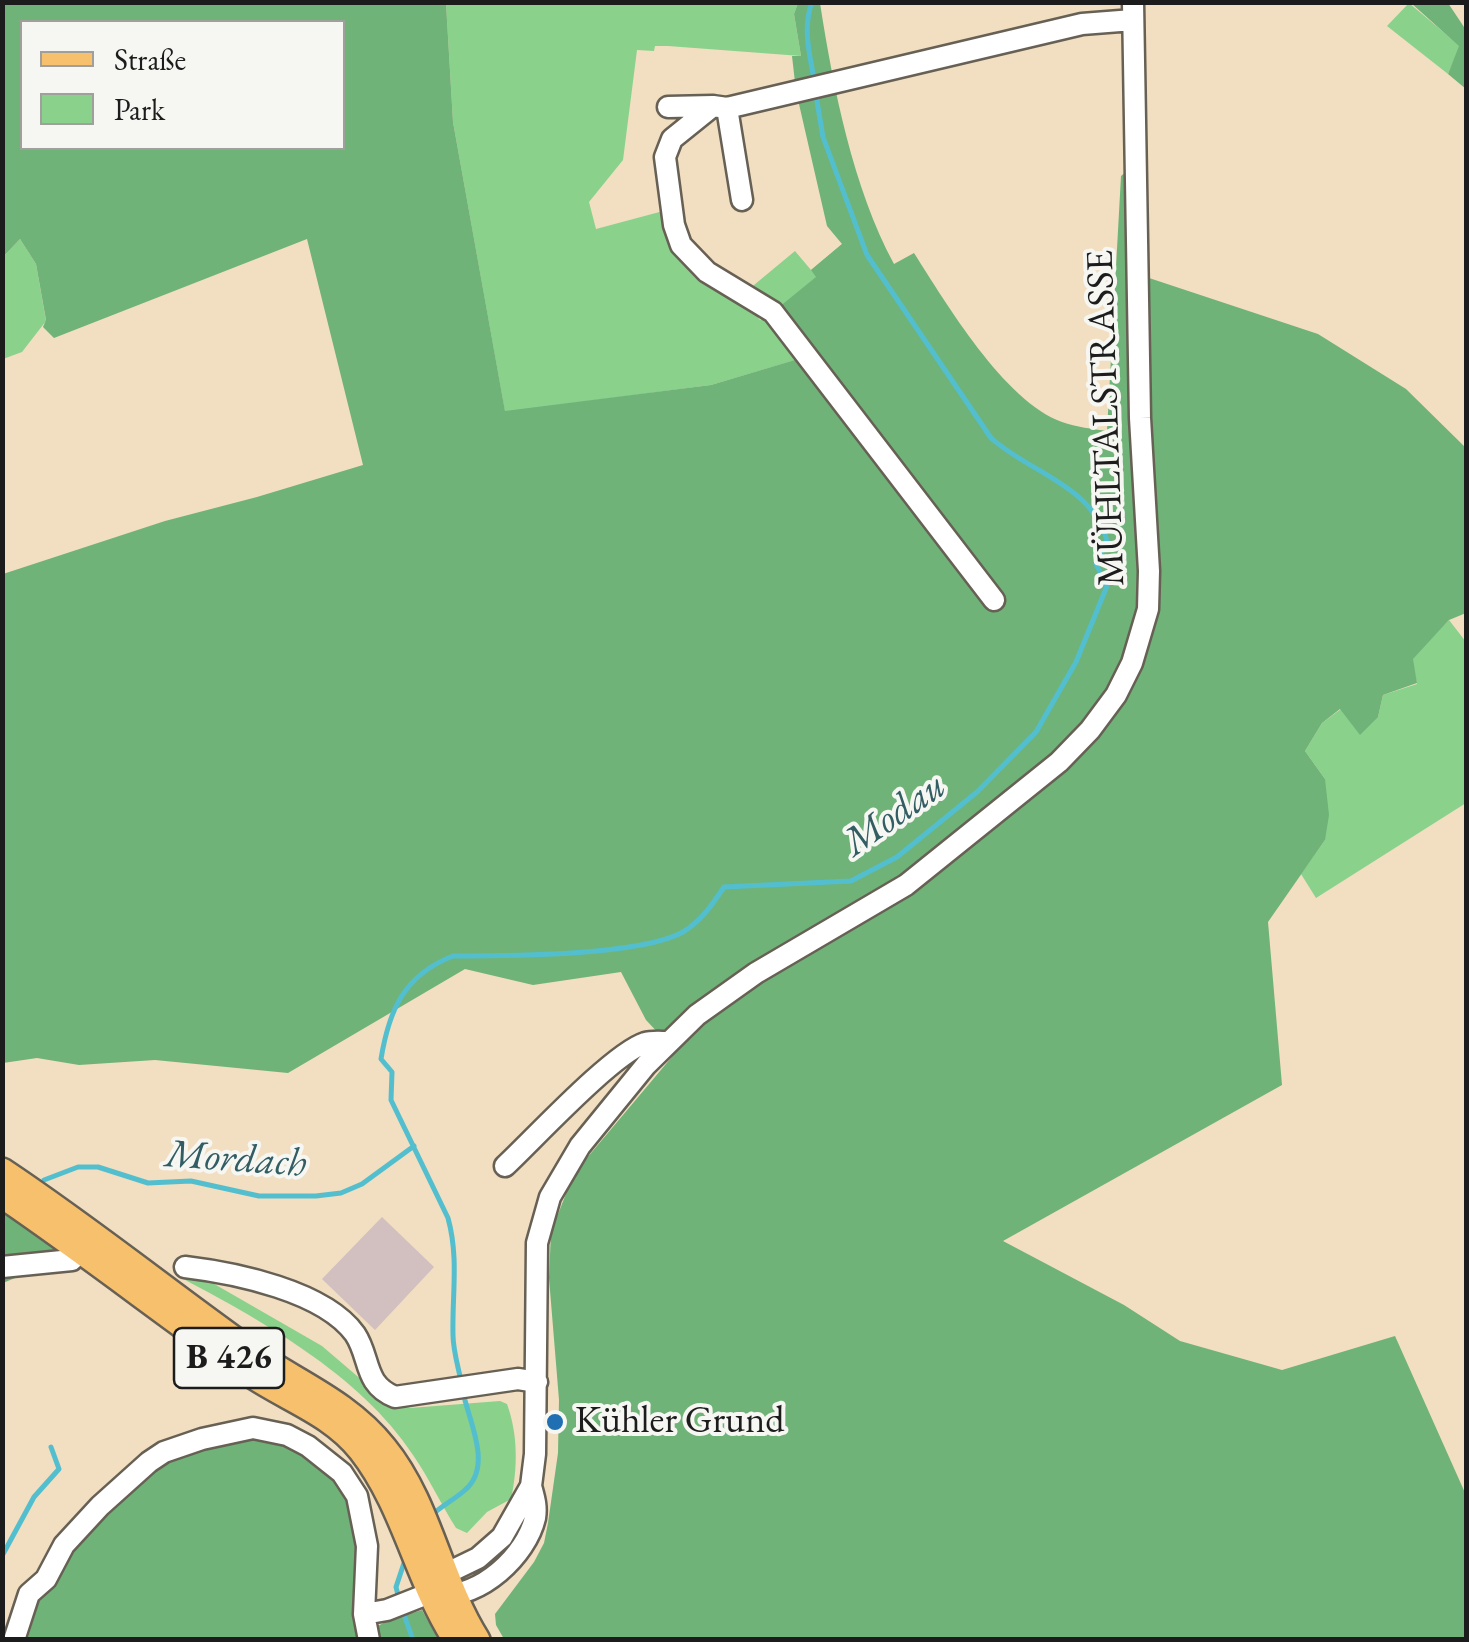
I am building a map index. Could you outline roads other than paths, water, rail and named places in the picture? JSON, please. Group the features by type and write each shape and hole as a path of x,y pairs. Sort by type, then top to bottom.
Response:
{"main road":[{"name":"B 426","path":"2,1171 78,1244 173,1293 246,1349 349,1412 390,1456 434,1546 433,1586 477,1640"},
{"name":"B 426","path":"2,1195 78,1244 252,1375 338,1426 378,1473 456,1640"}],"street":[{"path":"668,106 720,107 1133,11"},
{"name":"MÜHLTALSTRASSE","path":"364,1614 387,1610 433,1586 491,1577 519,1549 535,1519 528,1380 537,1243 550,1197 580,1146 668,1042 697,1016 756,974 906,885 1060,762 1116,695 1132,663 1148,609 1149,570 1140,418 1133,11"},
{"path":"720,107 742,200"},
{"path":"720,107 672,139 668,147 666,180 674,228 682,245 707,272 773,312 994,600"},
{"path":"506,1166 631,1051 647,1042 668,1042"},
{"path":"2,1267 78,1244"},
{"path":"185,1267 254,1278 300,1297 353,1332 373,1382 394,1397 528,1380"},
{"path":"14,1640 28,1594 46,1580 64,1545 159,1452 253,1428 299,1440 342,1473 357,1496 367,1546 364,1614 370,1640"}],"waterway":[{"name":"Modau","path":"812,2 807,32 815,84"},
{"name":"Modau","path":"461,1381 453,1341 454,1262 448,1218 391,1100 392,1072 381,1059 394,1010 411,984 422,973 453,956 571,953 663,940 695,923 724,887 851,881 897,857 977,792 1036,732 1076,662 1107,586 1096,564 1107,541 1088,506 991,438 867,255 823,137 816,95"},
{"name":"Mordach","path":"44,1180 78,1167 98,1167 148,1183 191,1181 259,1196 316,1196 341,1193 362,1184 414,1146"},
{"name":"Modau","path":"433,1514 465,1490 477,1469 477,1443 463,1392"},
{"path":"2,1556 34,1497 59,1469 51,1447"},
{"name":"Modau","path":"399,1599 396,1587 406,1557"},
{"name":"Modau","path":"402,1609 413,1640"}],"place":[{"name":"Kühler Grund","path":"555,1422"}]}
